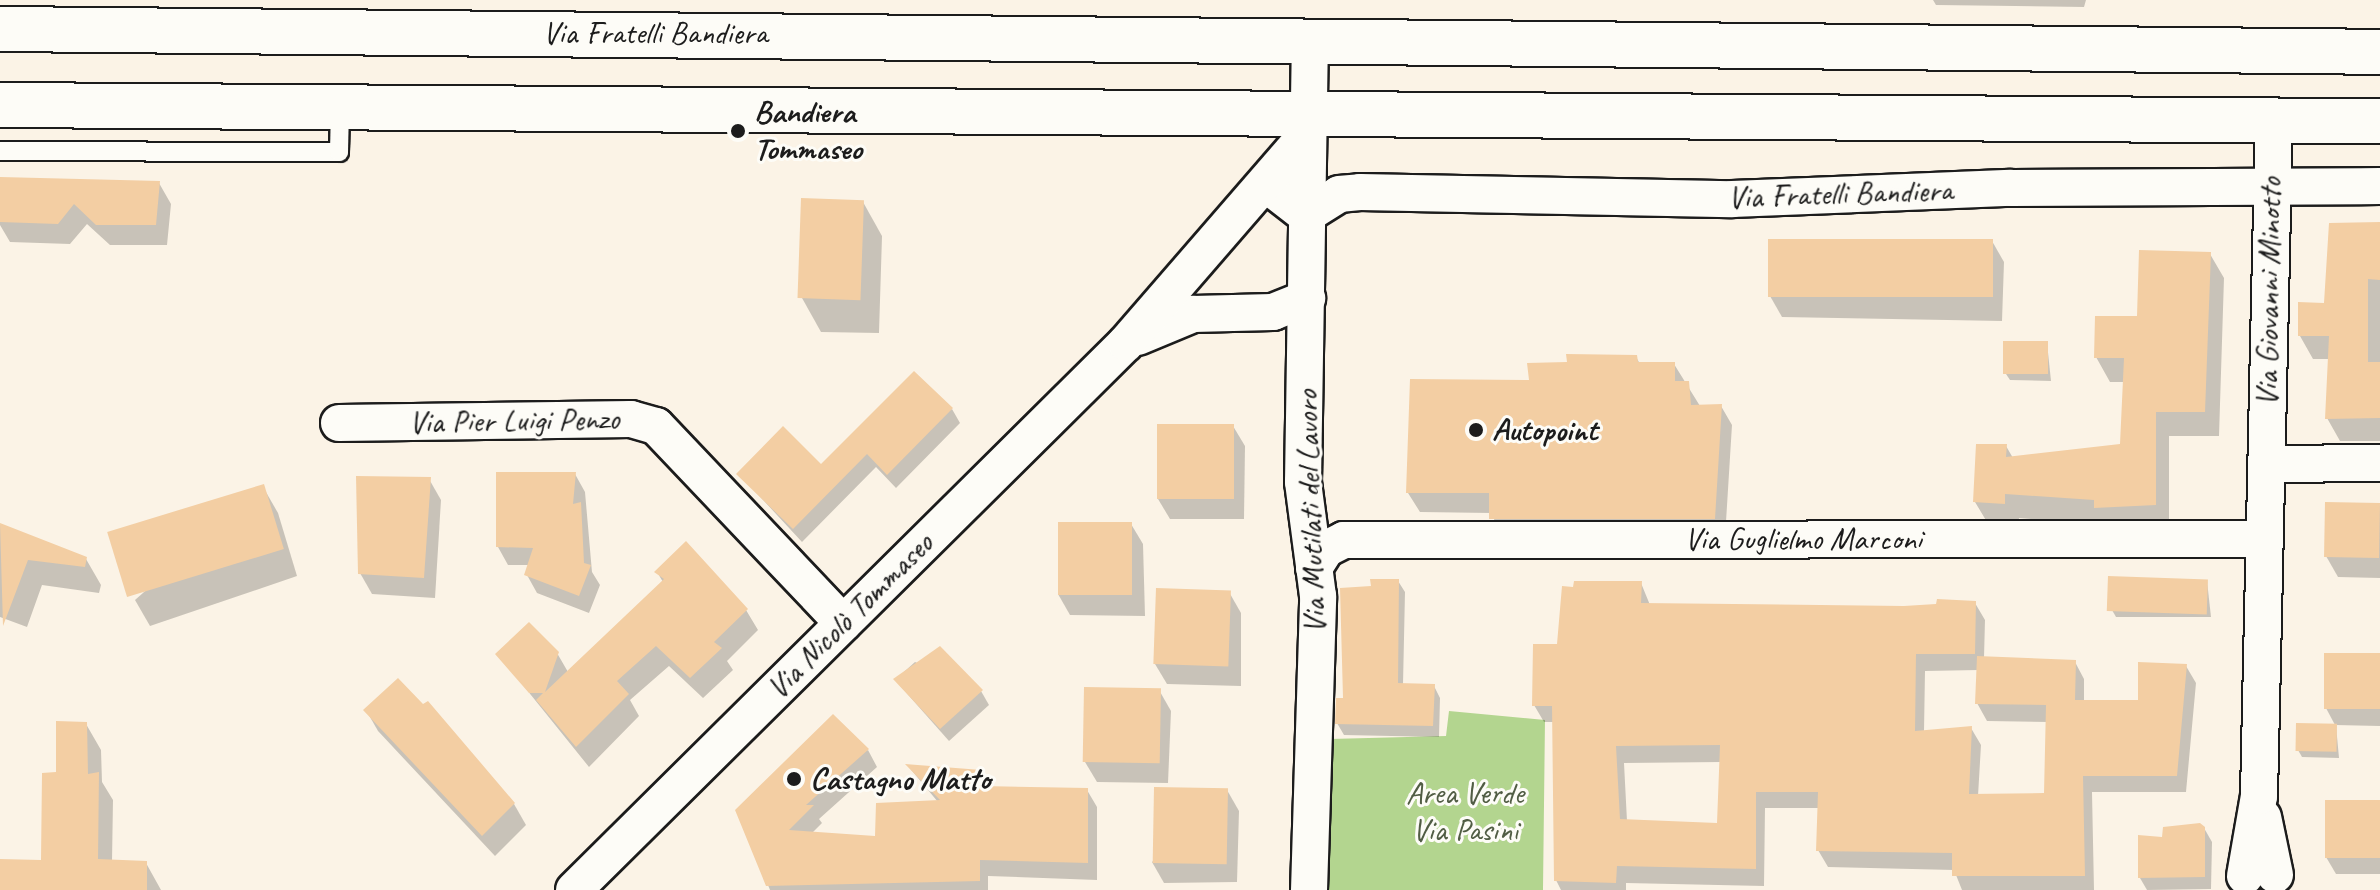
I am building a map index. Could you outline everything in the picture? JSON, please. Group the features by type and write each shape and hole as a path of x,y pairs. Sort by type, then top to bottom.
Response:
{"main road":[{"name":"Via Fratelli Bandiera","path":"0,29 1310,38 2380,52"},
{"path":"0,105 340,107 1307,124 2380,121"}],"street":[{"path":"1307,124 1310,38"},
{"name":"Via Giovanni Minotto","path":"2271,884 2259,796 2262,539 2267,464 2269,184 2274,120"},
{"name":"Via Nicolò Tommaseo","path":"574,890 1126,343 1266,184 1307,124"},
{"name":"Via Mutilati del Lavoro","path":"1307,124 1306,500 1318,596 1309,890"},
{"path":"1266,184 1306,215"},
{"name":"Via Fratelli Bandiera","path":"1306,215 1339,194 1360,192 1732,199 2269,184 2380,186"},
{"path":"1180,280 1193,314"},
{"name":"Via Nicolò Tommaseo","path":"1126,343 1193,314 1273,312 1307,298"},
{"name":"Via Pier Luigi Penzo","path":"339,423 631,419 656,426 843,623"},
{"path":"2267,464 2380,463"},
{"path":"1306,500 1344,540 1326,549 1314,568"},
{"name":"Via Guglielmo Marconi","path":"1344,540 2262,539"}],"lane":[{"path":"0,151 339,152 340,107"}],"green space":[{"name":"Area Verde Via Pasini","path":"1449,711 1545,720 1543,890 1326,890 1330,739 1446,736"}],"building":[{"path":"0,177 160,181 156,225 96,225 74,204 58,224 0,222"},
{"path":"801,198 864,200 860,300 798,298"},
{"path":"2380,222 2380,280 2368,279 2368,362 2380,362 2380,418 2325,419 2329,336 2298,336 2298,302 2324,303 2329,223"},
{"path":"1768,239 1993,239 1993,297 1768,297"},
{"path":"2139,250 2211,252 2205,412 2156,412 2156,505 2094,508 2094,500 2005,494 2005,504 1973,502 1976,444 2007,444 2006,457 2120,444 2124,358 2094,358 2095,316 2137,316"},
{"path":"2003,341 2048,341 2048,374 2003,374"},
{"path":"1566,354 1637,355 1638,362 1675,362 1675,381 1689,381 1691,405 1722,404 1715,519 1489,519 1489,493 1406,493 1410,379 1529,380 1527,363 1567,362"},
{"path":"914,371 953,408 887,475 867,454 793,529 736,474 783,426 821,464"},
{"path":"1157,424 1234,424 1234,499 1157,499"},
{"path":"496,472 576,472 573,504 581,502 584,563 591,565 579,596 524,575 533,548 496,547"},
{"path":"356,476 431,477 424,578 358,574"},
{"path":"264,484 284,549 127,597 107,532"},
{"path":"2325,502 2380,503 2379,558 2324,557"},
{"path":"1058,522 1132,522 1132,595 1058,595"},
{"path":"0,523 87,557 85,567 28,560 3,626"},
{"path":"686,541 748,609 714,642 722,648 690,678 656,646 617,681 629,694 576,747 536,700 543,693 529,693 495,654 529,622 559,652 545,692 664,579 654,572"},
{"path":"2108,576 2208,579 2207,614 2107,611"},
{"path":"1370,579 1399,579 1398,683 1435,684 1433,726 1335,724 1336,698 1343,698 1340,588 1371,586"},
{"path":"1574,581 1642,581 1641,603 1904,606 1936,604 1937,599 1976,601 1975,654 1916,654 1915,731 1972,726 1969,794 2044,793 2046,705 1975,704 1977,656 2076,660 2075,700 2138,700 2138,662 2187,664 2177,776 2083,776 2085,876 1952,876 1952,853 1816,851 1818,792 1756,792 1756,869 1617,866 1616,883 1554,881 1552,706 1532,706 1533,644 1557,644 1562,586 1573,587","holes":["1720,745 1717,823 1620,819 1616,746"]},
{"path":"1156,588 1231,591 1228,667 1153,664"},
{"path":"940,646 983,690 940,729 893,679"},
{"path":"2324,653 2380,653 2380,709 2324,709"},
{"path":"398,678 423,704 428,701 515,803 482,836 363,710"},
{"path":"1084,687 1161,688 1160,763 1083,762"},
{"path":"833,714 869,749 806,805 814,805 789,830 875,836 876,803 940,800 905,764 981,770 981,786 1088,788 1088,863 980,860 980,881 766,886 735,810"},
{"path":"56,721 87,722 88,774 99,772 98,859 147,861 147,890 0,890 0,859 41,860 42,773 56,772"},
{"path":"2296,723 2337,724 2337,752 2296,751"},
{"path":"1154,787 1228,788 1227,864 1153,863"},
{"path":"2325,800 2380,800 2380,858 2325,858"},
{"path":"2200,823 2205,827 2205,877 2138,878 2138,835 2162,837 2163,827"}],"place":[{"name":"Bandiera Tommaseo","path":"738,131"},
{"name":"Autopoint","path":"1476,430"},
{"name":"Castagno Matto","path":"794,779"}]}
